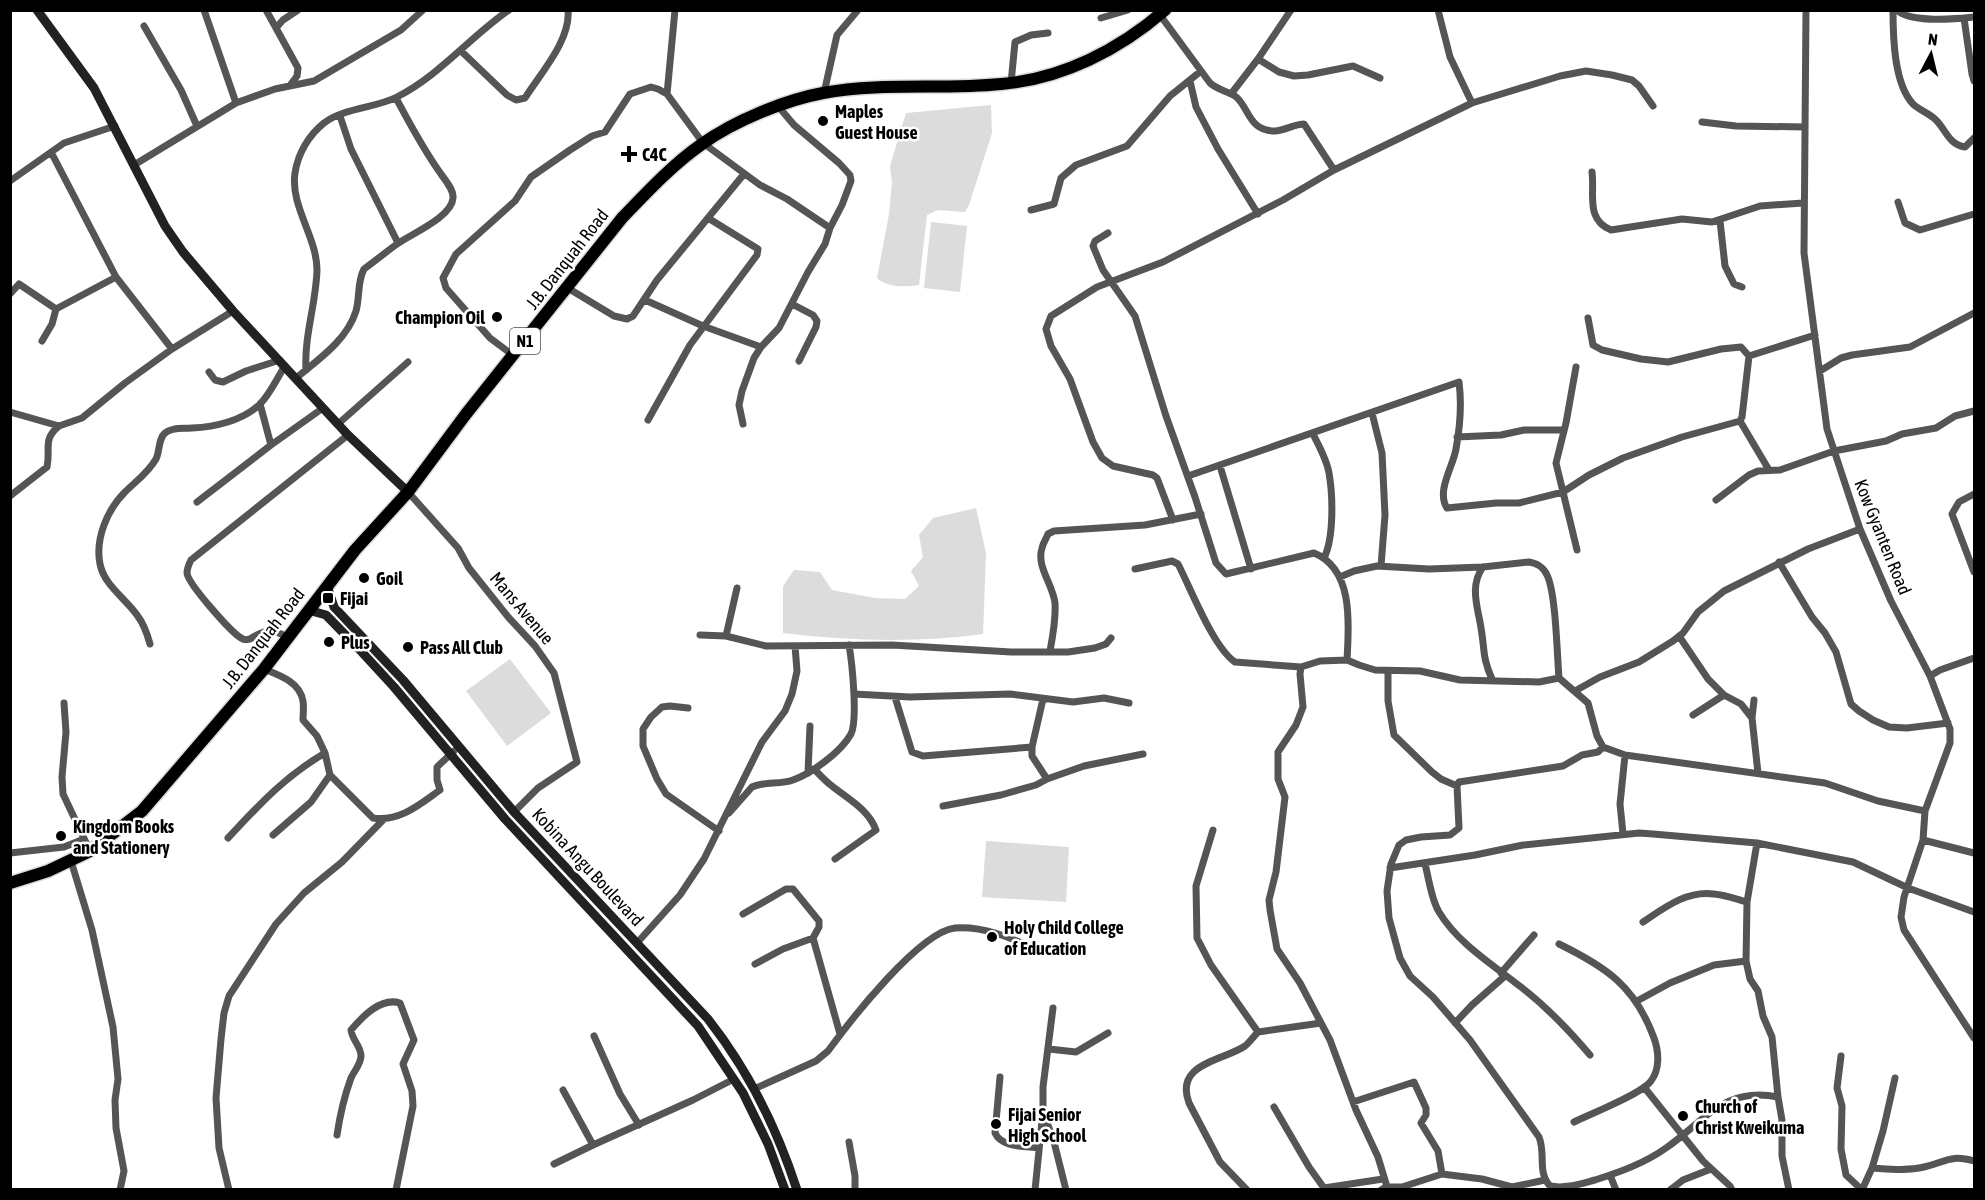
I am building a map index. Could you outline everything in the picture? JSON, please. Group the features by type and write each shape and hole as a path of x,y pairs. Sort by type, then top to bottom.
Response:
{"highway":[{"name":"J.B. Danquah Road","path":"10,883 71,861 90,851 141,811 264,669 356,550 408,492 466,414 622,218 648,190 703,143 778,106 824,93 877,87 984,86 1011,83 1059,72 1093,58 1128,38 1162,13"}],"street":[{"path":"37,10 94,88 165,226 183,252 348,435 408,492"},
{"path":"204,10 236,103"},
{"path":"266,10 298,68 297,76 291,84"},
{"path":"276,28 298,10"},
{"path":"134,165 236,103 291,84 314,81 401,30 423,10"},
{"path":"306,370 305,351 317,270 316,252 295,191 295,174 299,155 312,134 327,121 396,98 432,75 494,20 509,10"},
{"path":"461,51 507,95 516,100 525,98 563,40 569,16 568,10"},
{"path":"667,94 675,10"},
{"path":"824,93 837,35 858,10"},
{"path":"1101,18 1128,10"},
{"path":"1231,94 1291,10"},
{"path":"1438,10 1450,57 1472,103"},
{"name":"Kow Gyanten Road","path":"1806,10 1804,253 1827,429 1860,529 1891,601 1930,676 1948,723 1950,743 1925,811 1923,840 1904,897 1901,916 1904,930 1974,1038"},
{"path":"1893,10 1896,61 1906,95 1914,105 1936,119 1953,144 1965,147 1974,138"},
{"path":"1897,10 1906,17 1974,17"},
{"path":"1162,13 1201,71 1217,89 1238,99 1250,118 1263,128 1276,131 1304,124 1334,170"},
{"path":"1964,18 1974,81"},
{"path":"144,26 181,90 197,126"},
{"path":"1011,83 1014,42 1030,35 1048,33"},
{"path":"1258,59 1285,74 1308,75 1347,66 1357,67 1380,78"},
{"path":"1031,210 1054,204 1061,178 1076,165 1127,146 1170,96 1201,71"},
{"path":"1173,520 1157,478 1153,475 1113,466 1102,458 1093,442 1078,399 1052,346 1046,329 1051,316 1097,287 1163,262 1258,214 1334,170 1472,103 1560,76 1586,71 1632,80 1653,106"},
{"path":"1190,81 1196,107 1258,214"},
{"path":"514,356 490,338 446,288 443,278 456,254 515,201 531,177 592,136 605,132 630,94 651,87 667,94 703,143 760,185 787,199 830,228"},
{"path":"296,378 324,355 352,323 364,269 398,243 429,226 453,201 454,195 421,147 396,98"},
{"path":"743,424 739,405 754,358 779,328 825,244 830,228 849,190 851,180 850,175 823,148 794,125 778,106"},
{"path":"340,116 351,149 398,243"},
{"path":"1702,122 1736,126 1805,127"},
{"path":"10,181 64,143 115,126"},
{"path":"51,152 116,277 172,349"},
{"path":"1593,172 1593,210 1601,223 1611,230 1682,219 1720,221 1760,206 1803,203"},
{"path":"566,287 621,319 633,316 657,280 744,174"},
{"path":"1898,201 1905,223 1920,230 1974,214"},
{"path":"648,420 677,364 757,255 758,249 708,218"},
{"path":"1720,221 1725,266 1734,284 1742,287"},
{"path":"1108,233 1095,241 1093,246 1103,270 1134,315 1216,563 1226,574 1314,553 1324,558 1340,577 1343,587 1348,617 1347,660"},
{"path":"42,341 52,324 56,309 116,277"},
{"path":"10,294 20,284 56,309"},
{"path":"645,300 703,326 761,347"},
{"path":"792,304 813,315 817,321 799,361"},
{"path":"10,496 47,467 50,456 47,442 52,432 59,426 82,418 172,349 233,310"},
{"path":"1820,371 1852,355 1910,348 1974,313"},
{"path":"1588,318 1593,345 1602,350 1641,358 1668,362 1741,347 1749,356 1745,402 1740,421 1769,470"},
{"path":"1749,356 1815,334"},
{"path":"338,424 408,362"},
{"path":"209,372 215,380 223,382 246,371 283,363"},
{"path":"150,644 144,625 104,576 99,563 99,546 107,518 124,492 144,475 157,457 165,433 172,429 212,426 233,420 260,404 283,363"},
{"path":"1576,367 1556,463 1577,550"},
{"path":"1188,476 1460,382 1461,414 1456,451 1444,492 1444,503 1448,508 1519,503 1563,492 1589,475 1623,458 1682,436 1740,421"},
{"path":"260,404 271,445"},
{"path":"197,502 323,408"},
{"path":"1716,500 1749,475 1758,471 1780,470 1834,451 1936,428 1955,416 1974,411"},
{"path":"10,412 59,426"},
{"path":"1372,413 1382,453 1385,515 1381,566"},
{"path":"1457,437 1501,435 1524,430 1564,430"},
{"path":"1313,434 1329,472 1331,515 1329,548 1324,558"},
{"path":"287,637 276,630 269,630 260,632 250,639 245,640 240,637 201,596 187,573 189,566 191,560 348,435"},
{"path":"1220,466 1251,569"},
{"name":"Mans Avenue","path":"408,492 458,548 477,578 535,646 554,673 577,762 538,788 514,812"},
{"path":"1974,494 1959,502 1952,514 1974,572"},
{"path":"1050,651 1055,604 1041,556 1048,534 1054,531 1145,525 1201,514"},
{"path":"1575,690 1600,676 1639,662 1679,636 1698,612 1724,591 1779,562 1860,529"},
{"path":"1135,569 1172,561 1178,564 1215,638 1230,659 1235,662 1301,667 1320,661 1347,660 1359,666 1388,671 1420,671 1460,680 1492,679 1539,682 1559,678 1588,703 1597,736 1603,747 1625,755 1836,786 1878,801 1925,811"},
{"path":"1340,577 1354,571 1381,566 1421,570 1529,562 1540,567 1547,574 1552,590 1559,678"},
{"path":"1779,562 1836,652 1851,704 1873,720 1889,727 1907,728 1948,723"},
{"path":"1483,567 1478,576 1475,596 1481,627 1484,663 1492,679"},
{"name":"Kobina Angu Boulevard","path":"327,586 334,607 403,680 514,812 708,1019 731,1048 779,1139 797,1190"},
{"path":"726,636 737,588"},
{"path":"308,610 326,615 334,607"},
{"name":"Kobina Angu Boulevard","path":"326,615 394,687 505,819 698,1026 743,1094 768,1144 785,1190"},
{"path":"700,635 726,636 766,646 892,645 1011,651 1081,651 1106,644 1111,638"},
{"path":"1679,636 1708,679 1724,695 1741,704 1752,718"},
{"path":"725,817 752,787 782,783 811,771 843,745 852,732 854,694 849,645"},
{"path":"629,951 680,895 704,859 762,742 785,711 792,694 797,671 795,646"},
{"path":"1930,676 1974,658"},
{"path":"1301,667 1303,707 1278,753 1278,779 1285,797 1276,872 1269,900 1270,910 1277,949 1300,983 1330,1040 1353,1102 1375,1151 1385,1189 1402,1187 1442,1174 1482,1179 1512,1187 1545,1180"},
{"path":"264,669 281,675 294,684 303,701 303,720 317,736 330,775 368,815 382,820"},
{"path":"1388,671 1388,701 1394,735 1432,772 1457,786"},
{"path":"854,694 895,697 1010,694 1073,702 1104,698 1129,702"},
{"path":"1693,715 1724,695"},
{"path":"895,697 912,752 923,756 1032,747"},
{"path":"1043,699 1032,756 1047,779"},
{"path":"1754,700 1752,718 1758,773"},
{"path":"64,703 66,732 62,777 63,794 90,851"},
{"path":"688,708 662,707 643,729 643,746 666,794 718,831"},
{"path":"810,726 811,771"},
{"path":"1603,747 1598,752 1582,755 1563,766 1459,782 1457,786 1459,828 1450,835 1406,840 1396,850 1390,868 1386,904 1400,957 1410,976 1455,1023 1492,1070 1539,1137 1542,1144 1543,1175 1550,1186 1572,1186 1610,1175 1643,1161 1682,1136 1704,1116 1735,1098 1758,1094 1778,1097"},
{"path":"229,1190 219,1148 216,1098 222,1030 229,996 276,924 304,893 342,862 382,820 401,815 440,790 437,768 459,748"},
{"path":"228,838 276,787 324,753"},
{"path":"943,806 1001,795 1036,785 1084,766 1143,754"},
{"path":"1623,834 1620,804 1625,755"},
{"path":"811,771 857,803 876,830 835,859"},
{"path":"273,836 311,802 330,775"},
{"path":"1213,830 1196,886 1197,938 1207,958 1258,1032"},
{"path":"1390,868 1425,864 1523,845 1639,833 1757,843 1853,862 1908,888 1974,912"},
{"path":"10,853 64,848 84,839"},
{"path":"1923,840 1974,853"},
{"path":"1757,843 1747,902 1746,961 1750,979 1758,991 1763,1016 1772,1037 1782,1120 1782,1156 1789,1190"},
{"path":"71,861 92,930 113,1027 118,1078 115,1100 116,1128 124,1171 120,1190"},
{"path":"1425,864 1437,909 1444,920 1465,942 1517,983 1568,1030 1590,1055"},
{"path":"742,914 786,889 793,889 819,921 819,927 813,938 783,949 755,964"},
{"path":"1643,922 1693,894 1712,893 1747,902"},
{"path":"754,1089 816,1061 828,1051 840,1034 908,957 954,928 986,930 1014,939 1034,949"},
{"path":"1455,1023 1503,974 1534,936"},
{"path":"813,938 840,1034"},
{"path":"1559,944 1603,968 1626,987 1637,1001 1648,1023 1656,1046 1658,1065 1650,1084 1574,1122"},
{"path":"1637,1001 1670,983 1714,964 1746,961"},
{"path":"337,1135 342,1106 353,1072 361,1060 361,1054 351,1030 382,1003 388,1001 400,1004 414,1040 403,1064 412,1091 413,1106 396,1190"},
{"path":"1035,1190 1043,1111 1043,1087 1053,1008"},
{"path":"1247,1190 1220,1162 1189,1103 1186,1095 1188,1080 1198,1068 1245,1046 1258,1032 1321,1023"},
{"path":"1049,1049 1076,1052 1108,1033"},
{"path":"594,1036 629,1112 639,1125"},
{"path":"1841,1056 1837,1088 1842,1106 1841,1149 1846,1175 1862,1190 1872,1168 1883,1131 1895,1078"},
{"path":"1000,1077 995,1127 997,1137 1013,1145 1039,1148"},
{"path":"554,1164 734,1079"},
{"path":"1353,1102 1414,1082 1426,1108 1422,1126 1438,1150 1442,1174"},
{"path":"1644,1087 1682,1136 1711,1169 1730,1185 1732,1190"},
{"path":"563,1090 593,1145"},
{"path":"1274,1107 1324,1188 1383,1179"},
{"path":"1043,1111 1054,1142 1066,1190"},
{"path":"849,1142 855,1190"},
{"path":"1872,1168 1925,1167 1957,1157 1974,1161"},
{"path":"1670,1190 1683,1180 1711,1169"},
{"path":"1610,1175 1616,1190"}],"shaded area":[{"path":"991,105 992,133 965,212 938,210 927,215 919,285 897,286 881,281 877,278 889,214 892,182 890,166 906,113"},
{"path":"931,222 967,226 960,292 924,288"},
{"path":"976,508 986,553 983,634 933,639 883,640 783,633 783,586 794,570 820,572 832,590 875,598 905,599 919,586 911,571 923,557 919,535 933,518"},
{"path":"510,659 551,713 507,746 466,691"},
{"path":"986,841 1069,847 1066,902 982,897"}],"place":[{"name":"Maples Guest House","path":"823,121"},
{"name":"C4C","path":"629,154"},
{"name":"Champion Oil","path":"497,317"},
{"name":"Goil","path":"364,578"},
{"name":"Fijai","path":"328,598"},
{"name":"Plus","path":"329,642"},
{"name":"Pass All Club","path":"408,647"},
{"name":"Kingdom Books and Stationery","path":"61,836"},
{"name":"Holy Child College of Education","path":"992,937"},
{"name":"Church of Christ Kweikuma","path":"1683,1116"},
{"name":"Fijai Senior High School","path":"996,1124"}]}
